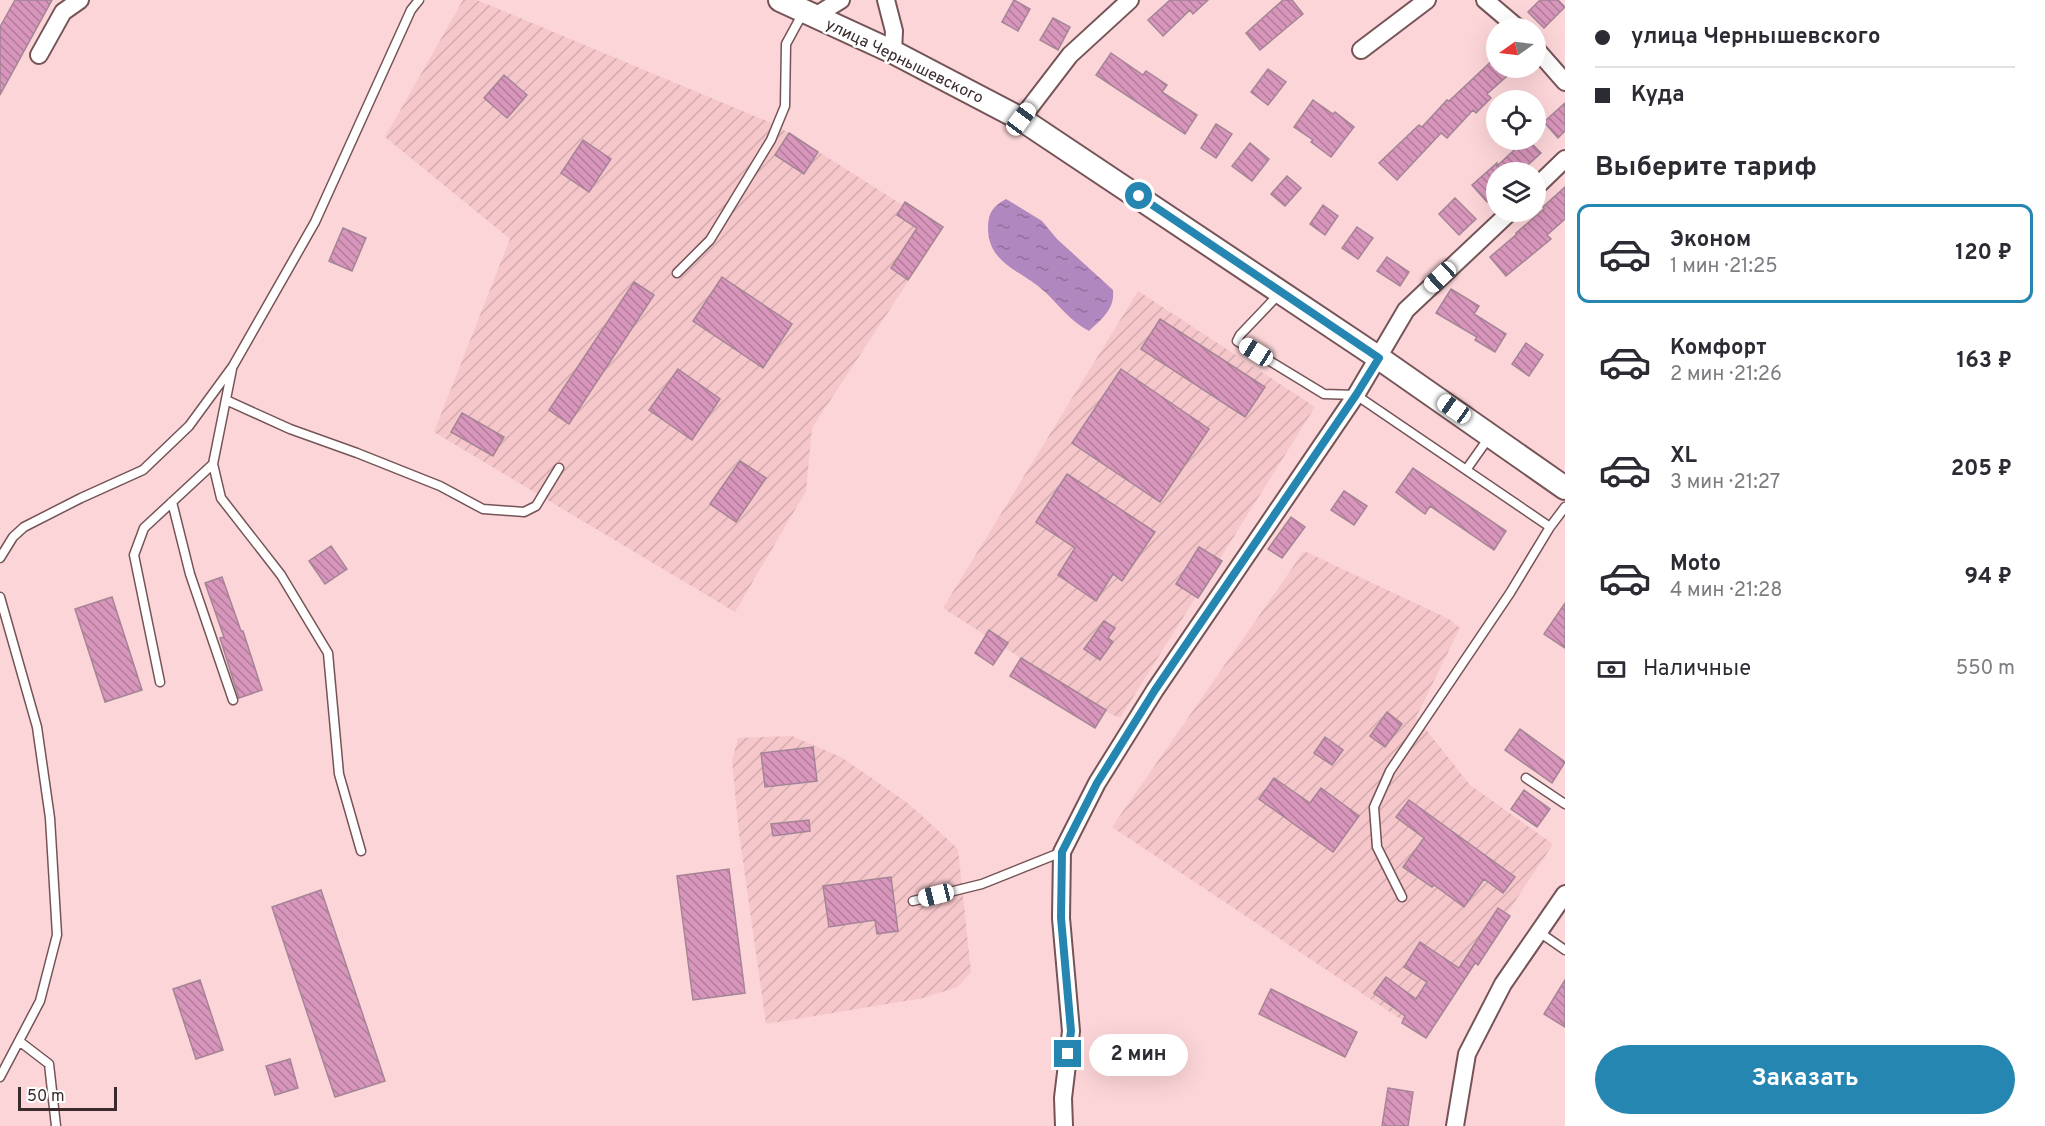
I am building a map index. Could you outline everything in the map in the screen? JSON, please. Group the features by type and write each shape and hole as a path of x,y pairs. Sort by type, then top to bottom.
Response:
{"main road":[{"name":"улица Чернышевского","path":"780,0 893,52 1021,119 1379,358 1565,488"}],"street":[{"path":"39,55 63,12 80,0"},
{"path":"809,13 841,0"},
{"path":"886,0 894,31 893,52"},
{"path":"1021,119 1070,55 1130,0"},
{"path":"1361,50 1426,0"},
{"path":"1485,0 1506,18"},
{"path":"1546,60 1565,82"},
{"path":"1546,177 1565,159"},
{"path":"1064,1126 1063,1098 1071,1031 1061,918 1062,852 1097,783 1155,690 1356,395 1406,310 1499,222"},
{"path":"1455,1126 1467,1054 1503,984 1565,894"}],"lane":[{"path":"0,558 13,537 24,527 143,470 189,426 233,366 315,222 411,10 419,0"},
{"path":"677,273 710,240 771,140 785,106 786,44 809,13"},
{"path":"1280,293 1237,341 1324,394 1356,395 1550,527"},
{"path":"233,366 213,464 221,498 281,575 328,653 339,774 361,851"},
{"path":"226,400 290,429 440,486 483,509 524,512 536,506 559,468"},
{"path":"1466,470 1491,435"},
{"path":"160,681 134,555 144,528 213,464"},
{"path":"172,502 190,574 233,699"},
{"path":"1402,897 1377,847 1374,807 1390,771 1565,507"},
{"path":"0,597 37,727 50,818 57,935 40,1001 0,1077"},
{"path":"1526,778 1565,804"},
{"path":"913,901 982,884 1062,852"},
{"path":"1539,932 1565,950"},
{"path":"19,1041 49,1064 56,1126"}],"shaded area":[{"path":"463,0 477,0 769,122 942,230 812,428 806,491 735,612 434,432 510,239 385,137"},
{"path":"1138,291 1315,407 1120,718 1104,711 943,608"},
{"path":"1304,551 1449,619 1460,628 1416,717 1470,785 1553,844 1426,1036 1112,827"},
{"path":"792,736 841,757 909,804 958,849 971,972 958,987 923,998 766,1024 739,833 732,761 738,738"}],"water":[{"path":"1006,199 1042,221 1057,239 1113,290 1110,308 1089,331 1070,318 1044,291 1008,266 994,250 988,228 989,218 995,207"}],"building":[{"path":"15,0 52,0 0,95 0,27"},
{"path":"1014,0 1030,9 1018,31 1002,22"},
{"path":"1170,0 1208,0 1193,14 1190,10 1163,36 1148,20"},
{"path":"1283,0 1292,0 1303,14 1260,50 1246,33"},
{"path":"1540,0 1558,0 1565,7 1546,26 1546,18 1534,18 1528,12"},
{"path":"1053,18 1070,27 1058,50 1040,40"},
{"path":"1111,53 1143,75 1146,71 1167,85 1162,92 1197,115 1185,134 1096,75"},
{"path":"1486,66 1486,78 1505,78 1491,90 1486,90 1486,103 1476,113 1473,110 1447,138 1441,133 1397,180 1379,163 1419,125 1422,127 1447,100 1449,101"},
{"path":"1268,69 1286,82 1268,105 1251,92"},
{"path":"504,75 527,95 507,118 484,98"},
{"path":"1313,100 1333,114 1335,112 1354,127 1331,157 1311,142 1313,140 1294,127"},
{"path":"1565,103 1565,131 1558,138 1546,124 1546,120"},
{"path":"1216,124 1232,134 1216,158 1201,148"},
{"path":"789,133 818,152 804,174 775,155"},
{"path":"583,140 611,159 589,192 561,173"},
{"path":"1250,143 1269,159 1252,181 1232,166"},
{"path":"1514,150 1538,150 1541,153 1531,162 1501,162"},
{"path":"1486,173 1486,201 1472,185"},
{"path":"1287,176 1301,188 1285,206 1271,194"},
{"path":"1565,187 1565,219 1547,235 1551,239 1506,276 1490,257 1529,222 1546,222 1546,204"},
{"path":"1455,198 1476,219 1459,235 1439,214"},
{"path":"905,202 943,227 908,280 891,268 917,228 897,215"},
{"path":"1323,205 1338,216 1325,235 1310,224"},
{"path":"1357,227 1373,238 1358,259 1342,248"},
{"path":"343,228 366,238 352,271 329,261"},
{"path":"1387,257 1409,272 1400,286 1377,271"},
{"path":"722,277 792,324 763,368 693,321"},
{"path":"634,282 654,295 569,424 549,410"},
{"path":"1451,289 1479,306 1474,314 1506,334 1495,352 1475,340 1477,337 1436,313"},
{"path":"1160,319 1265,387 1245,417 1141,349"},
{"path":"1526,343 1543,355 1529,376 1512,364"},
{"path":"678,369 720,399 692,440 649,410"},
{"path":"1121,369 1209,429 1160,502 1072,443"},
{"path":"462,413 504,437 493,456 451,432"},
{"path":"740,461 766,478 736,522 710,504"},
{"path":"1413,468 1506,531 1494,550 1430,506 1425,514 1396,492"},
{"path":"1067,474 1155,532 1122,581 1113,574 1096,601 1058,575 1075,548 1036,522"},
{"path":"1344,491 1367,506 1354,525 1331,510"},
{"path":"1291,517 1305,527 1282,558 1268,549"},
{"path":"331,546 347,569 325,584 309,561"},
{"path":"1199,547 1222,561 1198,598 1176,584"},
{"path":"222,577 262,690 239,698 220,638 224,637 205,583"},
{"path":"112,597 142,690 105,702 75,609"},
{"path":"1565,603 1565,648 1544,634"},
{"path":"1104,621 1115,628 1108,638 1113,642 1100,660 1084,649"},
{"path":"989,630 1008,643 993,665 975,653"},
{"path":"1021,658 1106,710 1095,728 1010,676"},
{"path":"1387,712 1402,724 1385,747 1370,736"},
{"path":"1520,729 1565,762 1552,783 1505,750"},
{"path":"1325,737 1343,750 1332,765 1314,753"},
{"path":"813,747 817,781 765,787 761,753"},
{"path":"1274,778 1310,803 1321,788 1359,816 1333,852 1259,799"},
{"path":"1524,790 1550,809 1537,827 1511,809"},
{"path":"1409,800 1515,877 1503,893 1484,879 1464,907 1434,885 1432,887 1403,867 1424,838 1396,817"},
{"path":"809,820 810,831 773,836 771,824"},
{"path":"729,869 745,993 693,1000 677,876"},
{"path":"891,877 898,931 877,934 875,920 829,927 823,886"},
{"path":"321,890 385,1081 335,1097 272,907"},
{"path":"1498,908 1510,916 1478,965 1475,963 1426,1038 1402,1023 1405,1016 1374,993 1386,977 1416,999 1427,982 1404,967 1420,942 1459,968"},
{"path":"200,980 223,1050 196,1059 173,989"},
{"path":"1565,980 1565,1027 1544,1014"},
{"path":"1271,989 1357,1032 1345,1057 1259,1014"},
{"path":"290,1059 298,1088 275,1095 266,1066"},
{"path":"1388,1088 1413,1092 1408,1126 1382,1126"}],"route":[{"path":"1068,1054 1071,1031 1061,918 1062,852 1097,783 1155,690 1379,358 1139,196"}]}
